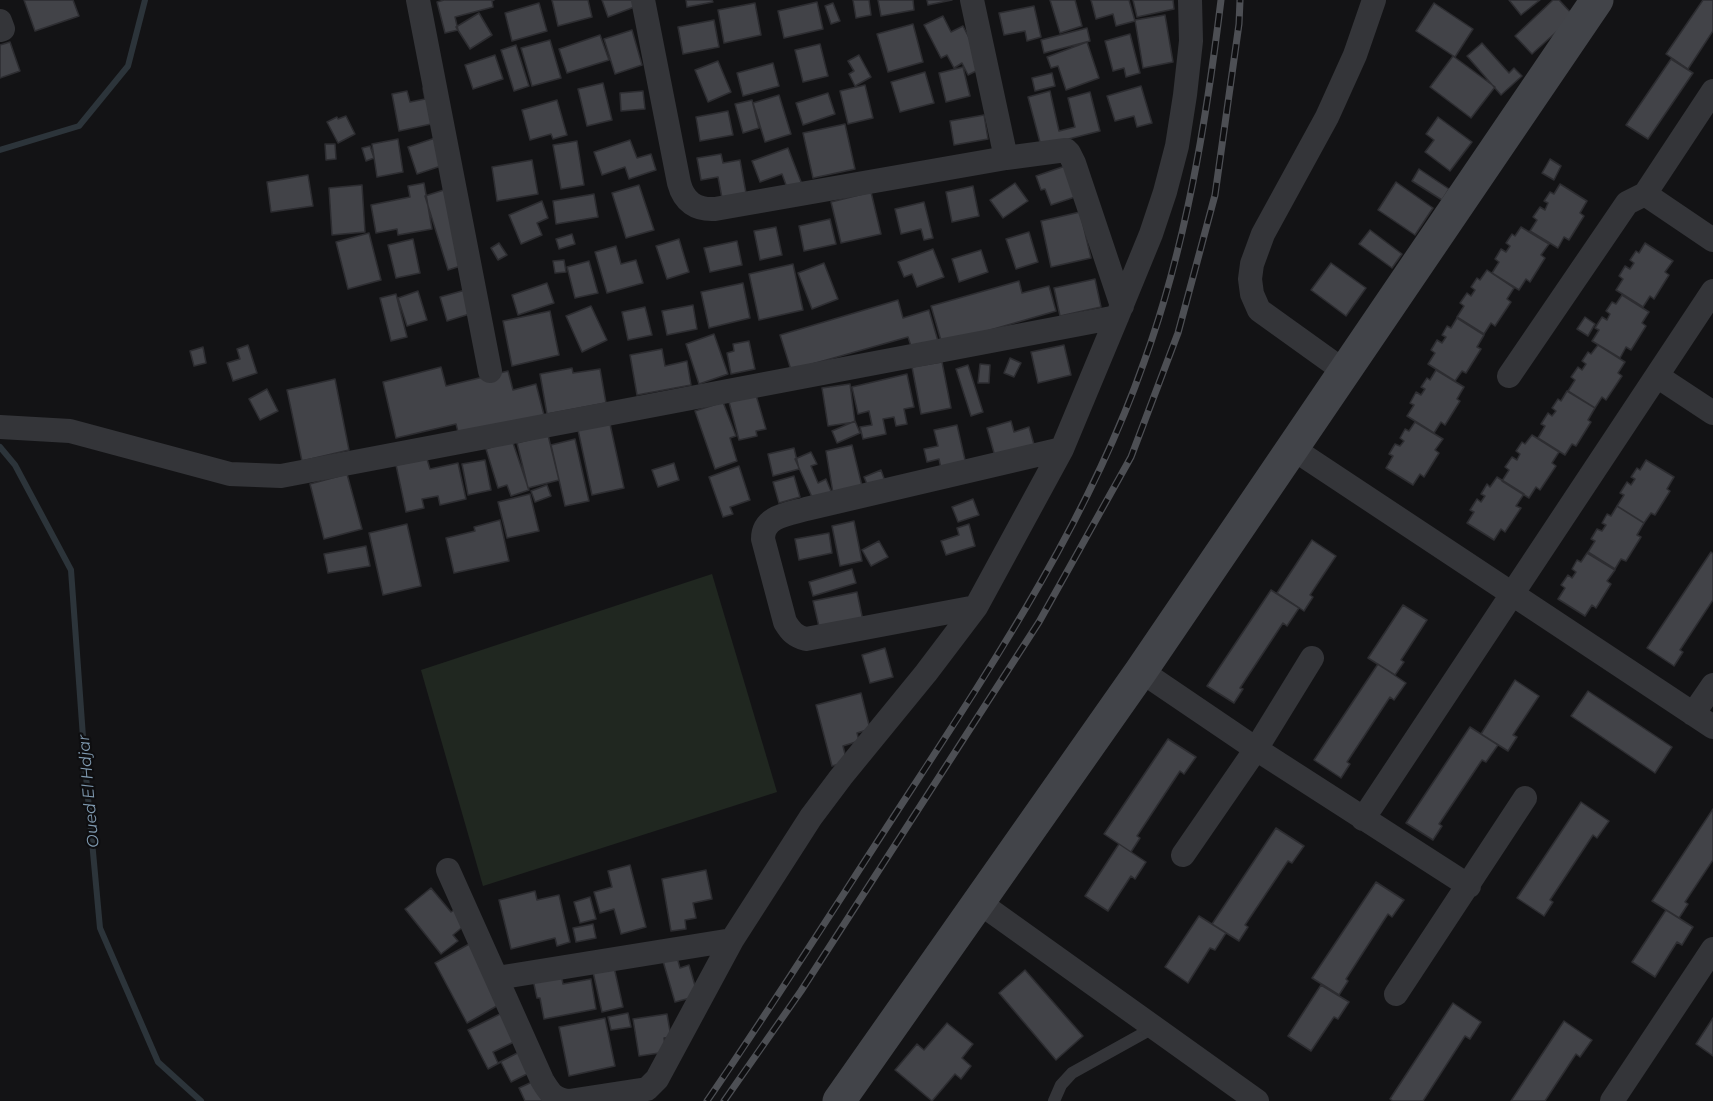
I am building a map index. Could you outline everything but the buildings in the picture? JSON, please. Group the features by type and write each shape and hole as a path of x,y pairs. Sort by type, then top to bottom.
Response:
{"main road":[{"path":"850,1095 1597,0"}],"street":[{"path":"418,0 490,371"},
{"path":"644,0 679,183 685,198 698,208 716,208 1064,150 1068,152 1120,312"},
{"path":"972,0 1006,158"},
{"path":"448,870 542,1080 550,1092 558,1100 569,1101 647,1089 657,1080 732,940 811,817 976,607 1062,449 1151,234 1177,146 1191,40 1190,0"},
{"path":"1344,371 1259,310 1252,294 1250,279 1252,264 1263,234 1327,117 1355,55 1374,0"},
{"path":"0,21 3,29 0,30"},
{"path":"1509,376 1627,203 1645,194 1713,91"},
{"path":"1645,194 1713,240"},
{"path":"1363,819 1713,291"},
{"path":"4,428 70,431 230,474 281,476 1120,312"},
{"path":"1657,376 1713,413"},
{"path":"1292,448 1703,720 1713,685"},
{"path":"976,607 806,639 798,637 790,631 785,622 763,539 764,530 773,520 806,509 1062,449"},
{"path":"1183,855 1256,749 1312,658"},
{"path":"1140,671 1363,819 1469,886"},
{"path":"1396,994 1525,798"},
{"path":"980,903 1257,1101"},
{"path":"496,978 732,940"},
{"path":"1612,1101 1713,949"}],"lane":[{"path":"1054,1101 1060,1085 1072,1073 1153,1028"}],"shaded area":[{"path":"712,574 777,792 483,886 421,670"}],"waterway":[{"path":"0,150 79,126 128,66 145,0"},
{"name":"Oued El Hdjar","path":"0,447 15,465 71,570 100,928 158,1062 201,1101"}],"railway":[{"path":"707,1101 977,688 1070,530 1097,475 1144,362 1172,274 1193,184 1209,92 1221,0"},
{"path":"724,1101 801,991 1039,622 1131,457 1178,333 1215,195 1239,24 1240,0"}]}
